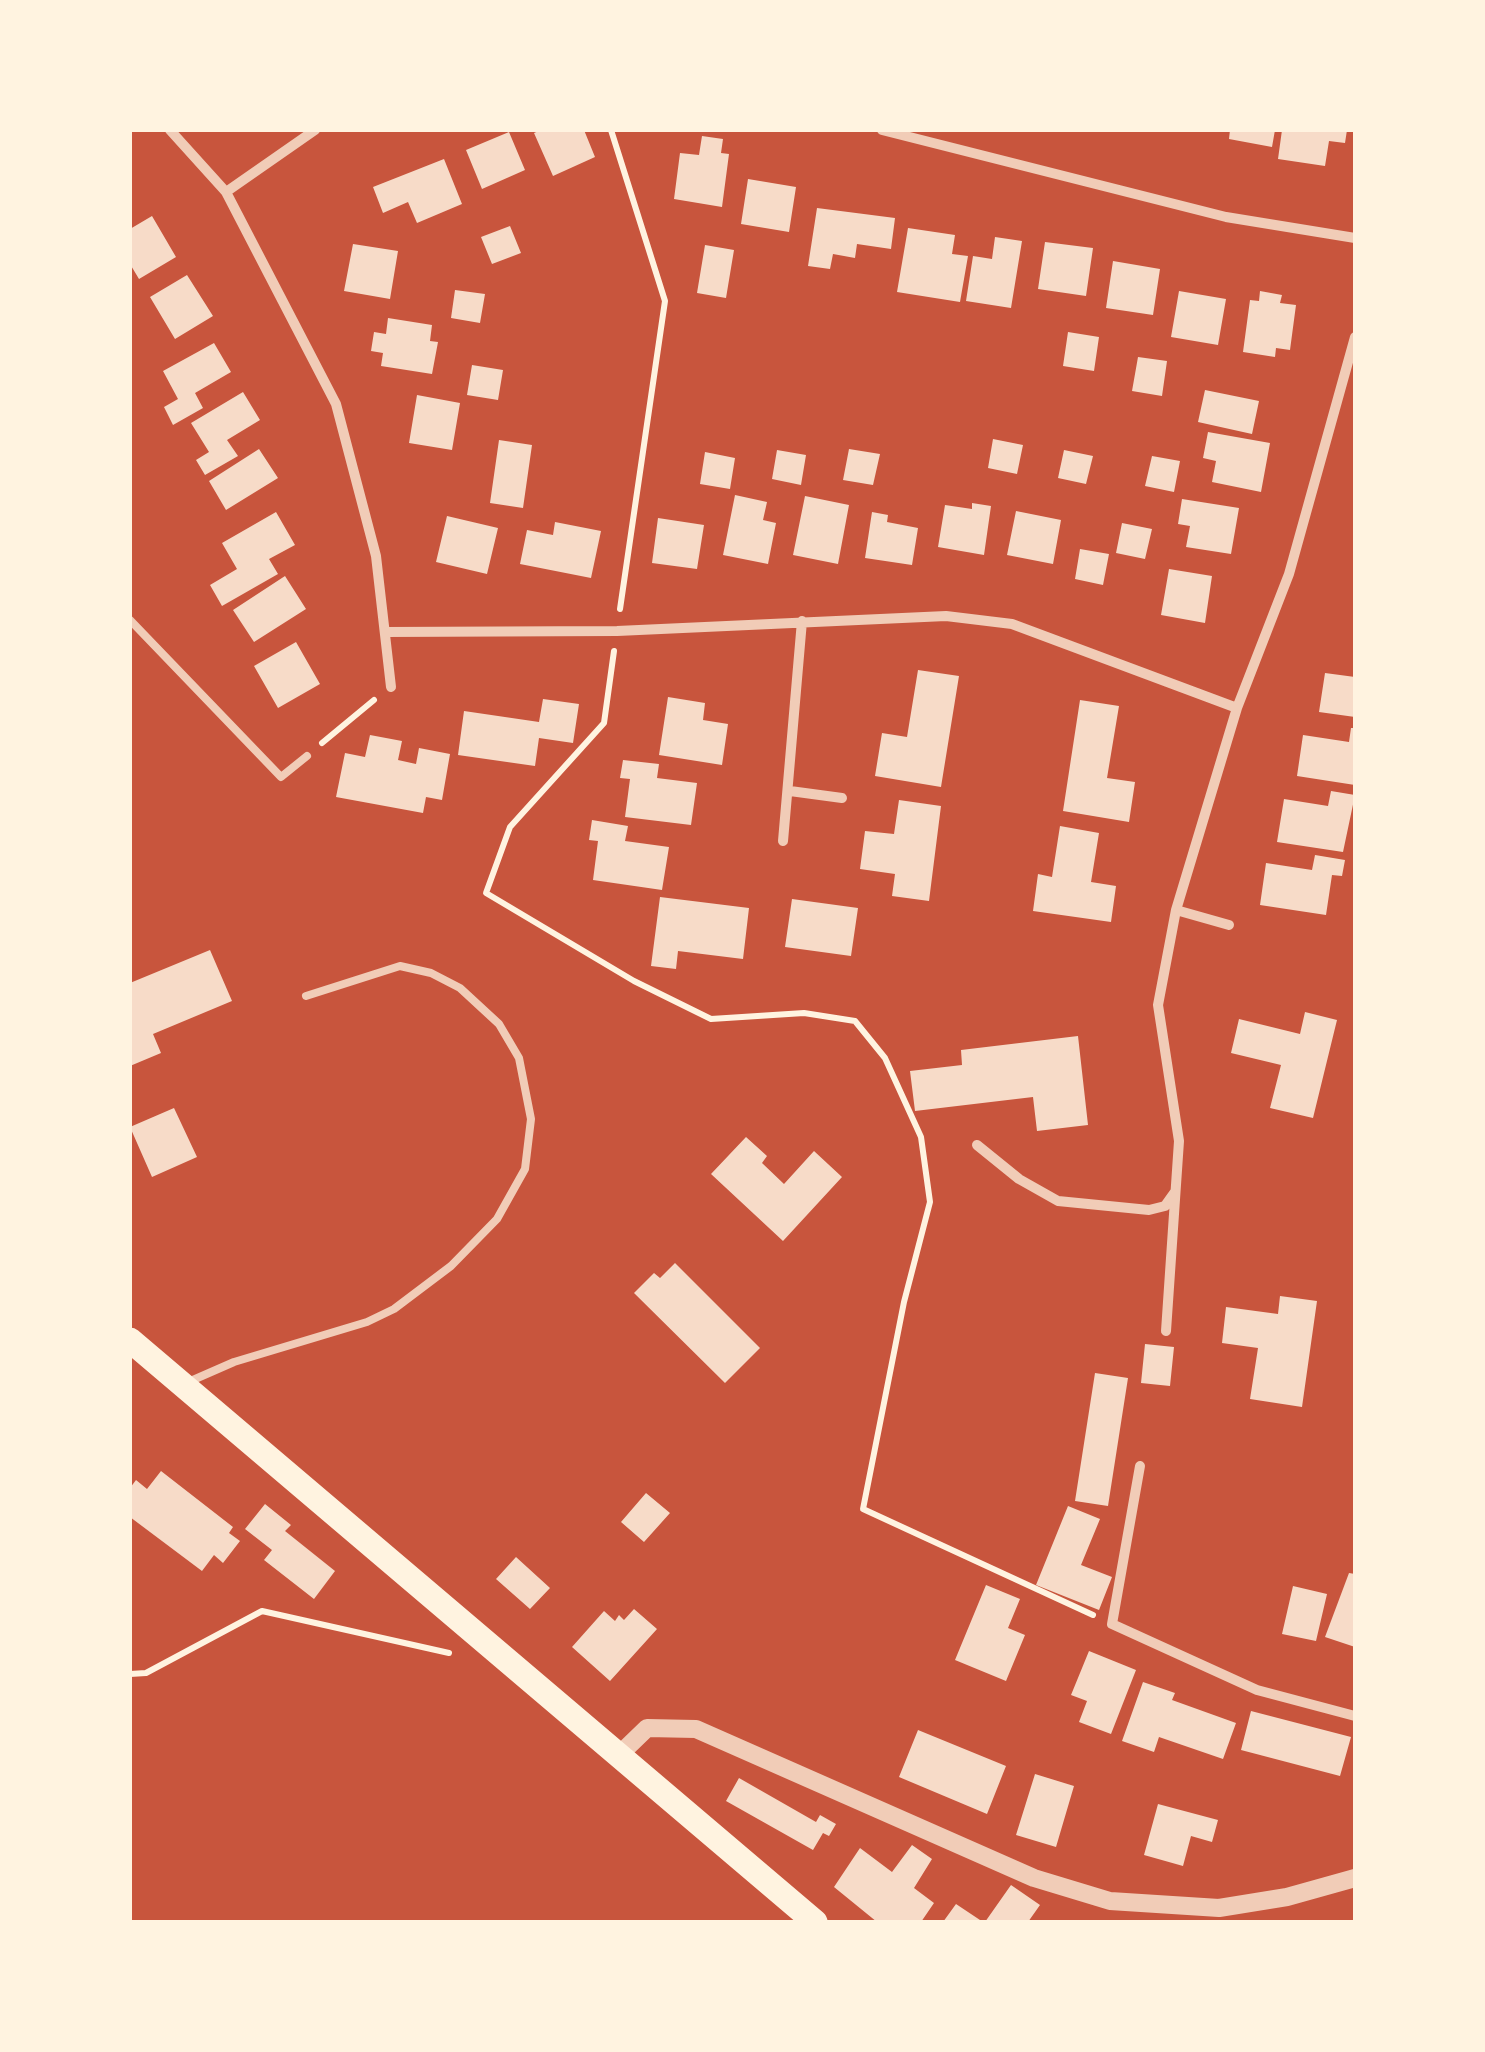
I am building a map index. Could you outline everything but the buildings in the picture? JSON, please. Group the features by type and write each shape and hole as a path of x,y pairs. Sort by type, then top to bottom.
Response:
{"main road":[{"path":"130,1340 815,1922"}],"street":[{"path":"170,130 226,192 336,404 376,556 390,687"},
{"path":"226,192 315,130"},
{"path":"882,130 1226,218 1355,238"},
{"path":"945,145 948,130"},
{"path":"1166,1331 1179,1142 1158,1005 1166,962 1176,910 1237,708 1289,574 1355,337"},
{"path":"385,632 617,631 946,616 1012,624 1237,708"},
{"path":"783,841 802,622"},
{"path":"790,792 842,798"},
{"path":"1176,910 1228,925"},
{"path":"977,1144 1018,1179 1058,1201 1149,1210 1165,1206 1176,1190"},
{"path":"1140,1466 1112,1624 1257,1690 1355,1716"},
{"path":"617,1757 647,1728 696,1729 1034,1878 1110,1901 1220,1908 1355,1878"}],"lane":[{"path":"130,620 281,777 307,756"},
{"path":"182,1385 234,1362 367,1322 394,1309 451,1266 496,1220 525,1169 530,1119 520,1058 499,1024 460,988 432,973 400,966 306,996"}],"path":[{"path":"611,130 665,301 604,723 510,827 486,892 634,981 711,1019 804,1012 855,1021 885,1058 921,1138 930,1202 904,1302 864,1508 1112,1624"},
{"path":"307,756 390,687"},
{"path":"130,1674 146,1673 262,1611 464,1656"}]}
